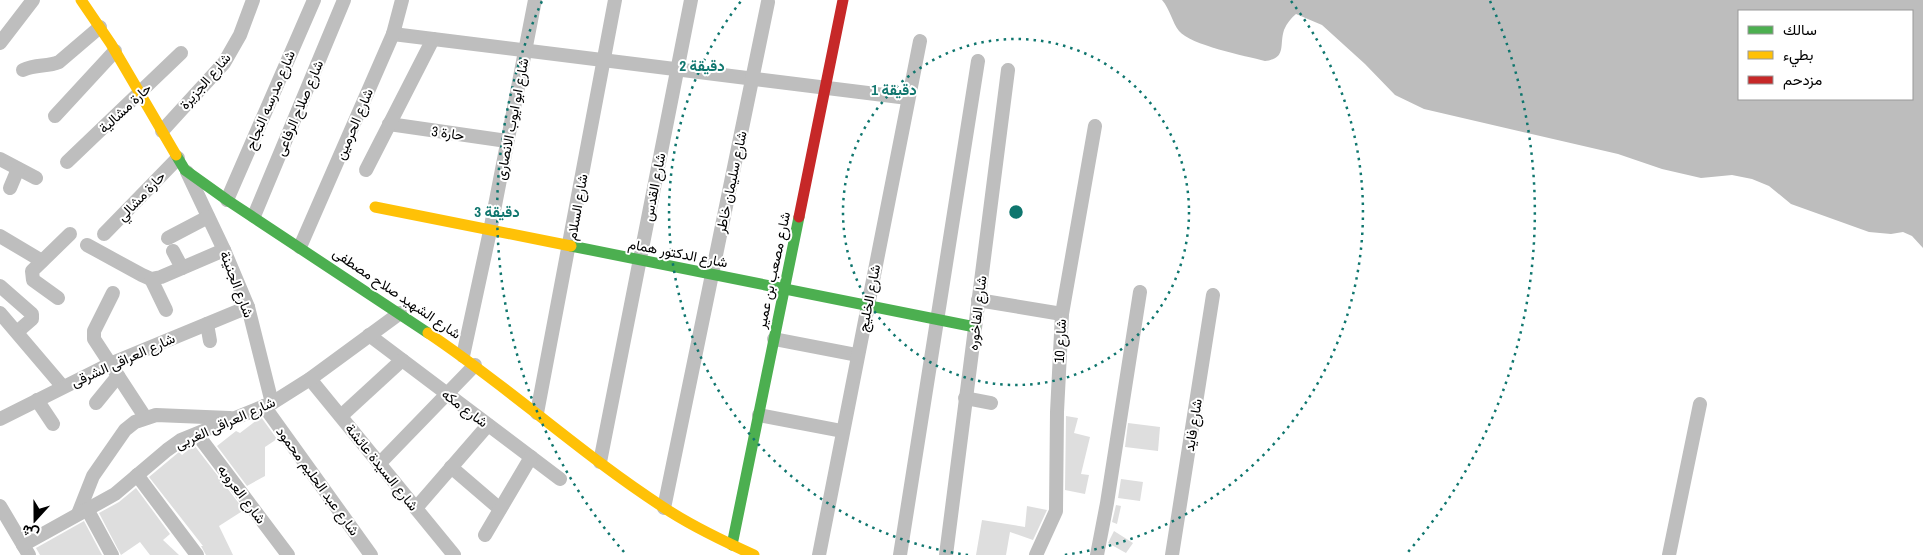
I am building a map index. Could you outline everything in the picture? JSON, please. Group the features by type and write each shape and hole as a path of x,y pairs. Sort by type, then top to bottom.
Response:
{"street":[{"path":"0,43 33,0"},
{"name":"شارع الشهيد صلاح مصطفى","path":"81,0 115,51 182,164 227,200 254,216 463,356 600,462 664,508 754,555"},
{"name":"شارع الجزيرة","path":"162,131 224,63 240,35 253,0"},
{"name":"شارع مدرسه النجاح","path":"227,200 314,0"},
{"name":"شارع صلاح الرفاعى","path":"254,216 344,0"},
{"name":"شارع الحرمين","path":"300,247 393,34 402,0"},
{"name":"شارع ابو ايوب الانصارى","path":"463,356 490,231 535,0"},
{"name":"شارع السلام","path":"537,413 615,0"},
{"name":"شارع القدس","path":"600,462 691,0"},
{"name":"شارع مصعب بن عمير","path":"732,545 843,0"},
{"name":"شارع سليمان خاطر","path":"664,508 768,2"},
{"path":"23,70 41,64 51,65 59,62 100,27"},
{"path":"393,34 908,98"},
{"path":"366,170 433,39"},
{"name":"شارع الخليج","path":"819,555 920,41"},
{"path":"55,116 115,51"},
{"name":"حارة مشالية","path":"67,162 182,53"},
{"path":"900,555 978,61"},
{"name":"شارع الفاخوره","path":"946,555 1008,70"},
{"name":"حارة 3","path":"389,124 507,141"},
{"name":"شارع 10","path":"1036,555 1056,511 1056,412 1062,314 1095,126"},
{"path":"0,159 36,178"},
{"name":"شارع الجنينة","path":"182,164 224,250 248,307 268,405"},
{"name":"حارة مشالي","path":"104,234 182,164"},
{"path":"10,188 18,169"},
{"name":"شارع الدكتور همام","path":"376,207 975,326"},
{"path":"182,268 170,244 208,217"},
{"path":"58,298 33,280 32,272 70,234"},
{"path":"0,236 42,261"},
{"path":"87,245 151,279 224,250"},
{"path":"151,279 166,310"},
{"path":"0,286 32,314 32,319 17,332"},
{"path":"1096,555 1107,503 1140,292"},
{"path":"113,293 93,335 94,339 145,417"},
{"name":"شارع فايد","path":"1172,555 1213,295"},
{"path":"978,300 1062,314"},
{"name":"شارع العراقى الشرقى","path":"0,419 110,364 248,307"},
{"path":"0,312 63,387"},
{"name":"شارع العراقى الغربى","path":"26,550 83,512 115,494 166,450 181,440 268,405 310,379 400,313"},
{"path":"207,324 210,341"},
{"name":"شارع مكه","path":"369,335 560,479"},
{"path":"774,339 857,355"},
{"path":"341,416 402,360"},
{"path":"379,464 475,365"},
{"path":"96,404 118,376"},
{"name":"شارع السيدة عائشة","path":"310,379 454,555"},
{"path":"965,398 991,403"},
{"path":"38,400 54,424"},
{"path":"1668,555 1700,404"},
{"name":"شارع عبد الحليم محمود","path":"268,405 371,555"},
{"path":"112,555 83,512 89,484 125,430 145,417 156,415 235,418"},
{"path":"759,415 842,431"},
{"path":"416,508 488,425"},
{"name":"شارع العروبه","path":"197,434 288,555"},
{"path":"485,535 531,457"},
{"path":"451,467 500,509"},
{"path":"137,475 197,555"},
{"path":"0,506 26,550"}],"shaded area":[{"path":"1162,0 1923,0 1923,248 1912,236 1903,232 1891,234 1869,232 1791,204 1769,186 1752,179 1732,175 1701,178 1662,169 1618,154 1424,109 1395,95 1365,64 1322,25 1296,14 1284,30 1279,54 1277,57 1265,61 1194,41 1179,31"}],"building":[{"path":"1066,416 1078,418 1074,433 1090,437 1081,474 1089,475 1085,494 1065,490"},
{"path":"261,417 277,439 265,447 265,476 247,486 217,446 236,431 240,433"},
{"path":"1128,423 1160,427 1158,451 1125,447"},
{"path":"194,445 244,510 219,526 233,555 206,555 201,546 203,546 149,477 179,452 182,455"},
{"path":"1121,479 1143,482 1140,501 1118,498"},
{"path":"136,488 170,534 163,540 179,555 150,555 140,542 121,555 99,513 119,502"},
{"path":"1116,505 1121,506 1117,524 1112,522"},
{"path":"1027,506 1047,510 1033,540 1010,532 1006,555 976,555 982,520 1025,527"},
{"path":"84,521 102,555 40,555 36,548"},
{"path":"1114,531 1133,543 1126,553 1108,543"}],"traffic: fast":[{"path":"176,155 185,170 227,200 428,333"},
{"path":"732,545 799,217"},
{"path":"571,246 975,327"}],"traffic: slow":[{"path":"81,0 111,44 176,155"},
{"path":"375,207 571,246"},
{"path":"428,333 633,487 685,521 754,555"}],"traffic: jam":[{"path":"799,217 843,0"}]}
